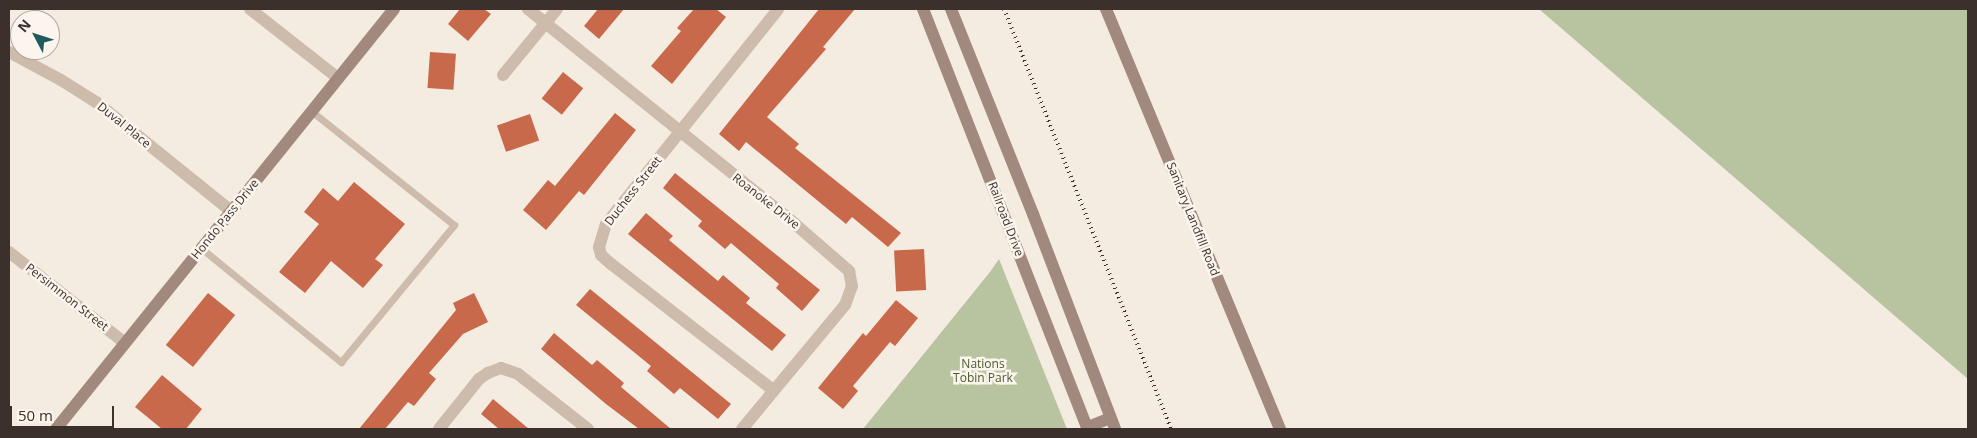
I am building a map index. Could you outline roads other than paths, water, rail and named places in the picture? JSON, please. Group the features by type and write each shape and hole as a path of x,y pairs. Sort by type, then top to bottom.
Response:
{"main road":[{"name":"Hondo Pass Drive","path":"56,429 394,9"},
{"name":"Railroad Drive","path":"923,9 1086,429"},
{"path":"950,9 1033,214 1112,423 1086,429"},
{"name":"Sanitary Landfill Road","path":"1106,9 1280,429"}],"street":[{"path":"250,9 338,78"},
{"name":"Roanoke Drive","path":"528,9 840,261 851,276 852,286 845,305 742,429"},
{"path":"504,75 556,9"},
{"name":"Duchess Street","path":"773,390 601,255 600,239 606,224 778,9"},
{"name":"Duval Place","path":"9,52 61,80 96,102 231,211"},
{"name":"Persimmon Street","path":"9,252 125,343"},
{"path":"439,429 479,379 488,372 500,368 518,374 588,429"}],"lane":[{"path":"201,248 341,362 454,225 311,111"}],"railway":[{"path":"1004,9 1171,429"}],"park label":[{"name":"Nations Tobin Park","path":"983,371"}]}
